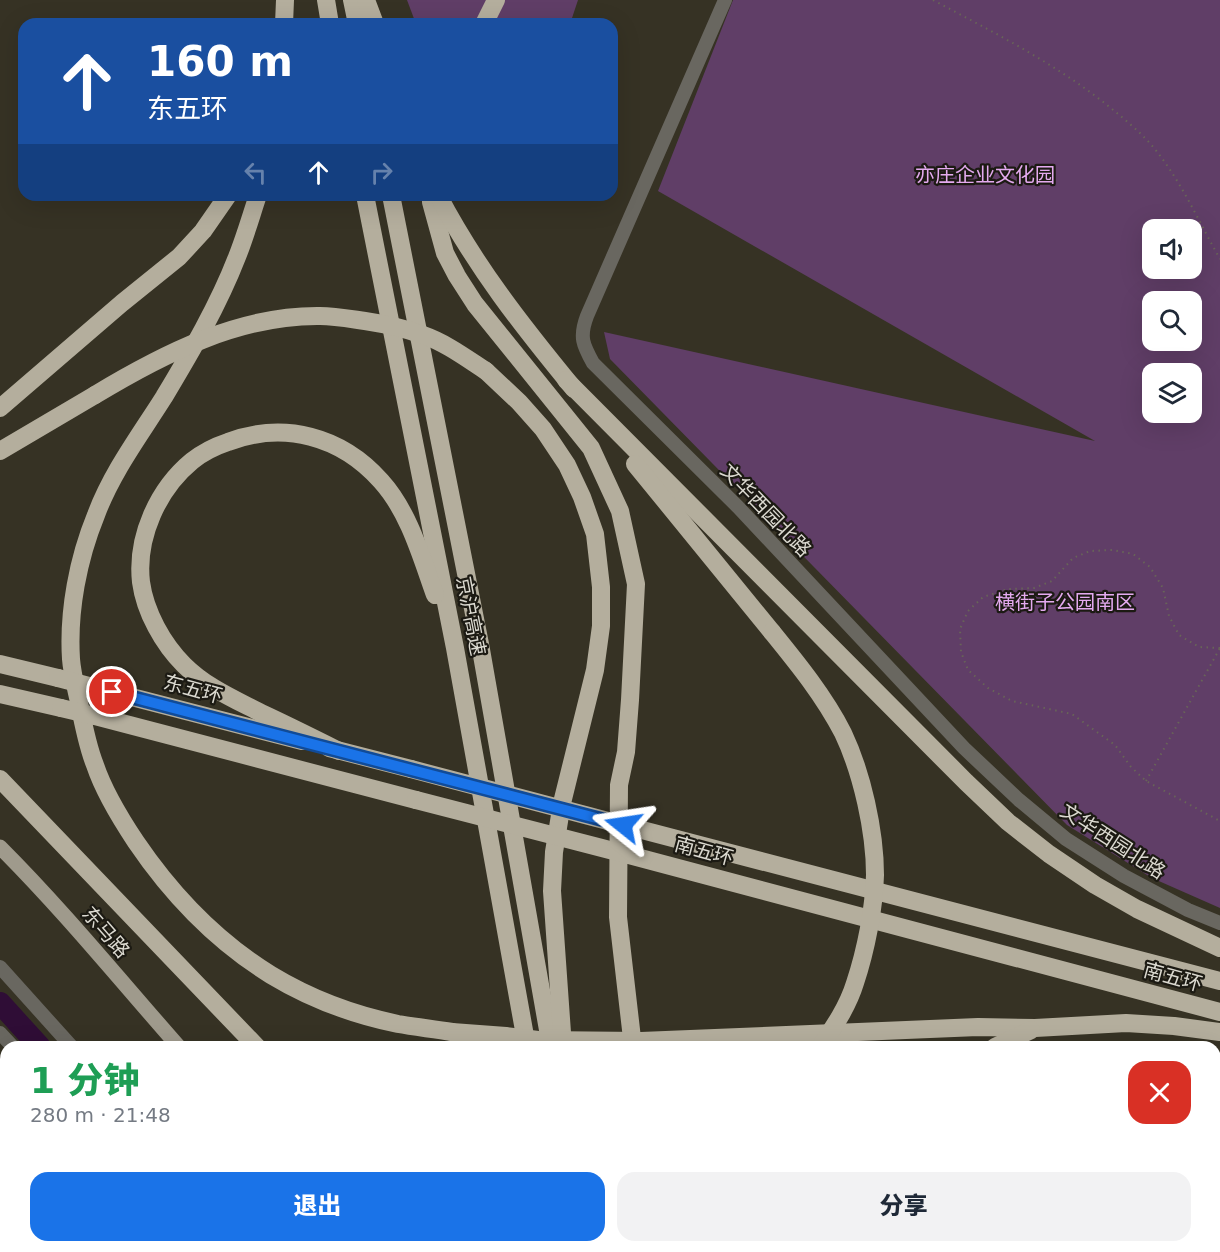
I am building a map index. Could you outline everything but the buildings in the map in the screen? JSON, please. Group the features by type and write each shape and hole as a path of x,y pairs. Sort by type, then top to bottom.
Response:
{"highway":[{"path":"284,18 285,0"},
{"path":"326,0 329,18"},
{"path":"352,0 356,18"},
{"path":"366,0 373,18"},
{"path":"487,18 496,0"},
{"path":"0,408 179,257 203,231 224,201"},
{"path":"256,201 237,256 207,324 113,479 96,514 82,554 71,624 71,661 85,733 95,766 126,827 177,897 207,928 271,975 306,993 370,1017 398,1024 452,1032 563,1041"},
{"name":"京沪高速","path":"365,201 455,648 526,1041"},
{"name":"京沪高速","path":"392,201 480,644 550,1041"},
{"path":"430,201 445,253 457,276 475,304 591,448 621,511 636,584 628,731 619,785 618,917 637,1041"},
{"path":"441,201 463,240 522,326 801,666 843,734 859,775 867,806 875,876 864,951 855,985 838,1021 824,1041"},
{"path":"0,451 129,375 201,340 231,329 290,318 321,316 376,323 424,335 486,371 519,402 543,429 567,465 582,497 595,534 601,587 601,626 595,670 562,803 554,852 552,891 562,1041"},
{"path":"566,380 957,774 1008,822 1049,854 1095,885 1137,909 1220,948"},
{"path":"339,751 208,685 185,666 164,642 148,608 141,582 141,558 146,533 156,505 171,481 193,460 217,446 244,436 280,432 314,438 338,447 366,465 382,482 398,505 413,534 455,648"},
{"name":"东五环","path":"0,664 339,751"},
{"name":"南五环","path":"0,694 95,716 629,855 1220,1012"},
{"name":"南五环","path":"339,751 1220,981"},
{"path":"0,780 251,1041"},
{"path":"225,1014 258,1041"},
{"path":"697,1041 978,1027 1035,1028 1126,1023 1220,1032"},
{"path":"1008,1041 1035,1028"}],"main road":[{"name":"东马路","path":"0,847 174,1041"}],"street":[{"name":"文华西园北路","path":"725,0 582,327 585,348 593,363 738,507 964,748 1019,800 1066,839 1124,876 1188,910 1220,923"},
{"path":"0,968 67,1041"}],"path":[{"path":"933,0 1046,63 1093,93 1129,123 1157,152 1175,177 1220,259"},
{"path":"1146,781 1220,648 1199,647 1179,635 1169,616 1163,588 1150,567 1133,554 1113,550 1090,551 1073,558 1052,581 1034,588 1008,589 983,597 968,611 960,629 961,652 968,670 987,688 1012,701 1072,714 1115,745 1146,781 1220,821"}],"green space":[{"path":"407,0 578,0 572,18 414,18"},
{"path":"733,0 1220,0 1220,908 1152,878 1067,825 610,359 604,332 1095,441 658,191"}],"waterway":[{"path":"0,1003 35,1041"}],"route":[{"path":"112,692 623,825"}],"park label":[{"name":"亦庄企业文化园","path":"985,175"},
{"name":"横街子公园南区","path":"1065,602"}]}
